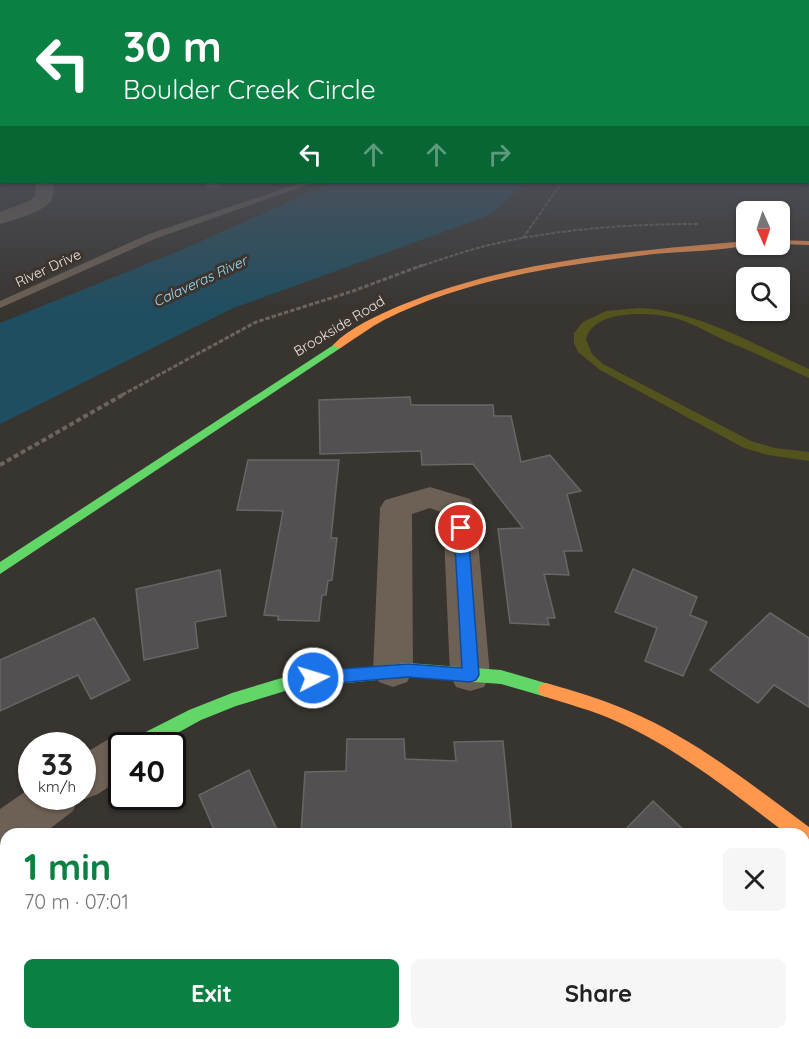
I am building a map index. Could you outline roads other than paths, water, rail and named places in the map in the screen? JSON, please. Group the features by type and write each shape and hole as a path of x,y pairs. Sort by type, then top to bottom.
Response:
{"street":[{"path":"790,242 809,243"},
{"name":"Brookside Road","path":"0,569 306,365 384,316 444,292 515,274 644,252 736,244"},
{"path":"393,671 396,508 430,497 459,507 470,675"},
{"path":"161,732 195,714 232,700 284,684 313,678 393,671 501,677 596,705 641,725 724,774 794,828"},
{"path":"13,828 38,810"}],"lane":[{"name":"River Drive","path":"0,305 153,236 219,213"}],"water":[{"name":"Calaveras River","path":"263,213 492,213 231,309 0,424 0,323 179,251"}]}
